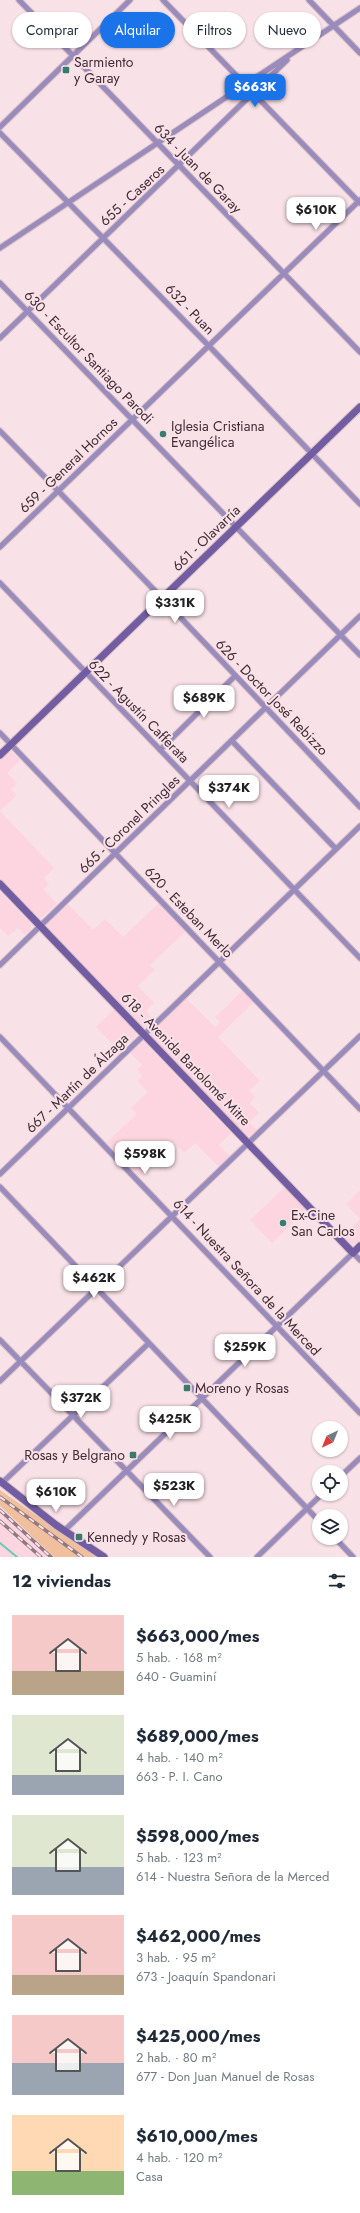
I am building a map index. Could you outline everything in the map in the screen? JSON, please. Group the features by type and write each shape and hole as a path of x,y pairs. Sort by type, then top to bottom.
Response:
{"street":[{"name":"634 - Juan de Garay","path":"19,0 360,352"},
{"path":"0,127 130,0"},
{"path":"163,0 360,201"},
{"path":"309,0 360,52"},
{"path":"0,248 360,8"},
{"name":"655 - Caseros","path":"0,338 180,166 297,51"},
{"name":"632 - Puan","path":"0,133 209,346 360,504"},
{"name":"659 - General Hornos","path":"0,547 360,201"},
{"name":"630 - Escultor Santiago Parodi","path":"0,283 360,655"},
{"name":"661 - Olavarría","path":"0,755 360,407"},
{"name":"626 - Doctor José Rebizzo","path":"0,431 162,598 360,807"},
{"name":"622 - Agustín Cafferata","path":"0,583 360,958"},
{"name":"665 - Coronel Pringles","path":"0,965 360,616"},
{"path":"160,750 235,676"},
{"name":"620 - Esteban Merlo","path":"0,733 360,1108"},
{"path":"232,741 336,849"},
{"name":"667 - Martín de Álzaga","path":"0,1174 360,826"},
{"name":"618 - Avenida Bartolomé Mitre","path":"0,884 353,1253"},
{"path":"0,1381 360,1036"},
{"name":"614 - Nuestra Señora de la Merced","path":"0,1037 173,1215 360,1413"},
{"path":"0,1187 312,1513"},
{"path":"64,1531 360,1246"},
{"path":"353,1253 360,1260"},
{"path":"0,1340 210,1557"},
{"path":"104,1557 64,1531 1,1482 73,1416 148,1343"},
{"path":"348,1469 360,1458"},
{"path":"257,1557 314,1501"},
{"path":"342,1545 353,1557"}],"shaded area":[{"path":"12,752 20,760 7,773 17,783 11,789 17,795 0,811 0,759 7,753"},
{"path":"0,811 54,868 44,878 49,884 43,889 57,904 40,919 0,879"},
{"path":"0,892 31,924 31,930 25,935 18,928 8,936 0,928"},
{"path":"67,903 93,930 105,919 123,937 159,903 186,931 150,965 155,970 138,986 154,1003 146,1011 154,1020 147,1027 142,1027 46,928 47,922"},
{"path":"243,990 254,1002 218,1037 260,1081 249,1091 255,1097 250,1103 259,1113 249,1122 257,1130 249,1136 246,1135 151,1037 151,1034 186,998 215,1027 220,1022 215,1017"},
{"path":"114,1009 137,1034 132,1041 124,1033 112,1044 96,1027"},
{"path":"143,1041 231,1133 219,1145 230,1156 219,1167 195,1143 184,1153 174,1142 139,1176 107,1142 137,1114 131,1108 148,1092 137,1081 142,1076 137,1070 142,1065 130,1052"},
{"path":"285,1187 306,1210 272,1243 250,1220"},
{"path":"360,1190 360,1219 346,1204"},
{"path":"360,1219 360,1241 352,1245 344,1238 354,1228 353,1226"},
{"path":"0,1490 96,1557 83,1557 77,1553 0,1496"},
{"path":"0,1497 81,1557 54,1557 0,1506"},
{"path":"0,1508 53,1557 0,1557"}],"waterway":[{"path":"0,1543 17,1557"}],"railway":[{"path":"0,1497 82,1557"},
{"path":"0,1510 51,1557"},
{"path":"0,1521 41,1557"}],"place":[{"name":"Sarmiento y Garay","path":"66,70"},
{"name":"Iglesia Cristiana Evangélica","path":"163,434"},
{"name":"Ex-Cine San Carlos","path":"283,1223"},
{"name":"Moreno y Rosas","path":"187,1388"},
{"name":"Rosas y Belgrano","path":"133,1455"},
{"name":"Kennedy y Rosas","path":"79,1537"}]}
